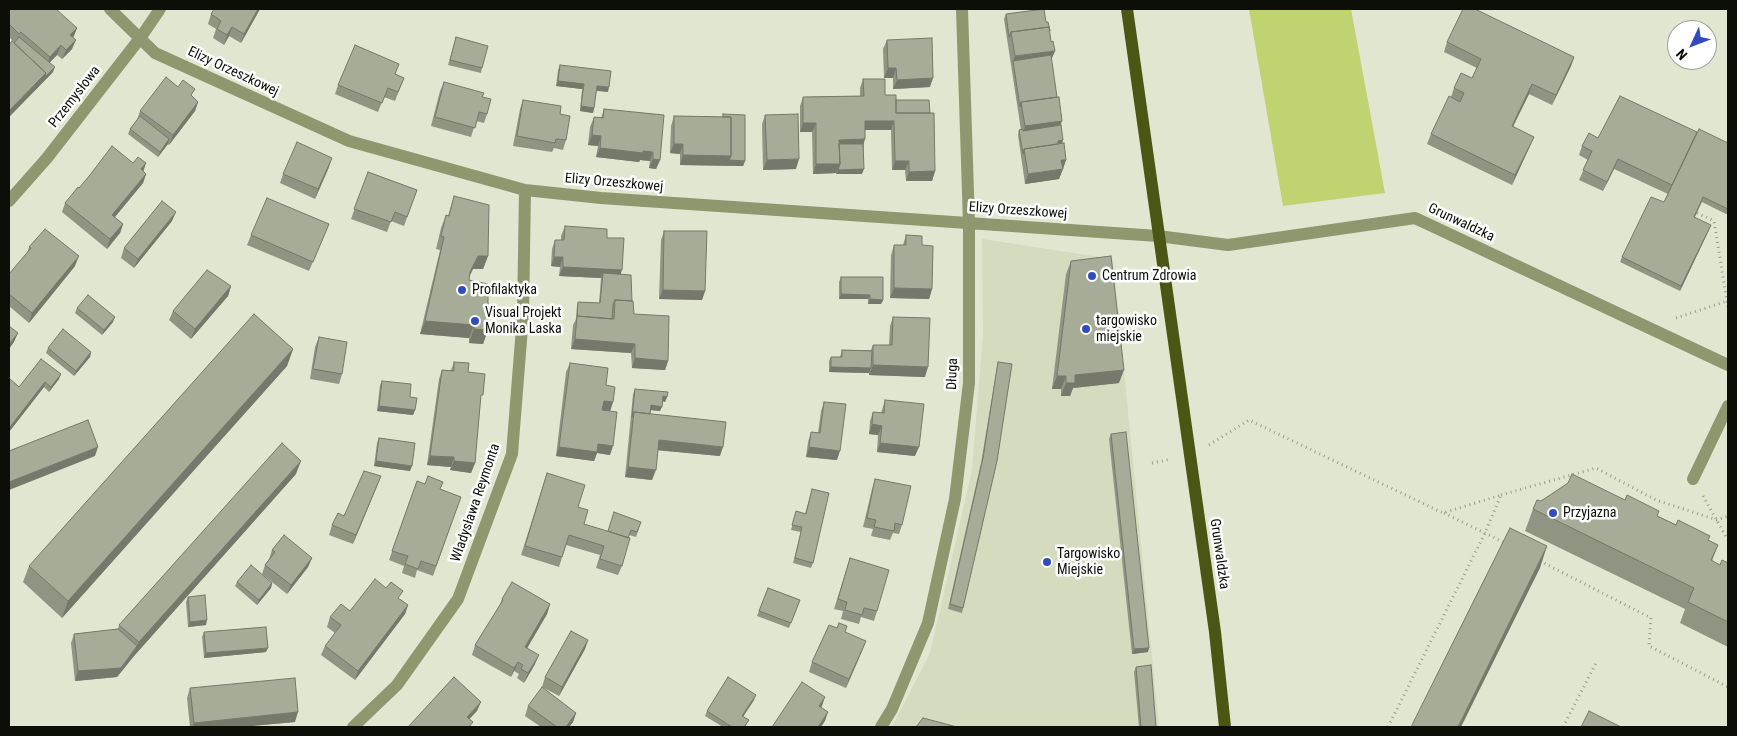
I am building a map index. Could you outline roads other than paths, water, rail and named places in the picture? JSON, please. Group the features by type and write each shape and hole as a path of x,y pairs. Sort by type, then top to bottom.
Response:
{"main road":[{"name":"Grunwaldzka","path":"1127,9 1212,612 1226,727"}],"street":[{"name":"Elizy Orzeszkowej","path":"110,9 155,53 349,141 525,190 611,199 1158,236"},
{"name":"Przemysłowa","path":"9,201 47,158 160,9"},
{"name":"Długa","path":"881,727 892,709 928,623 955,499 969,383 968,223 962,9"},
{"name":"Władysława Reymonta","path":"353,727 397,685 458,599 512,454 523,315 525,190"},
{"name":"Grunwaldzka","path":"1158,236 1228,246 1415,218 1728,365"},
{"path":"1693,478 1728,406"}],"place":[{"name":"Centrum Zdrowia","path":"1092,276"},
{"name":"Profilaktyka","path":"462,290"},
{"name":"Visual Projekt Monika Laska","path":"475,321"},
{"name":"targowisko miejskie","path":"1086,329"},
{"name":"Przyjazna","path":"1553,513"},
{"name":"Targowisko Miejskie","path":"1047,562"}]}
